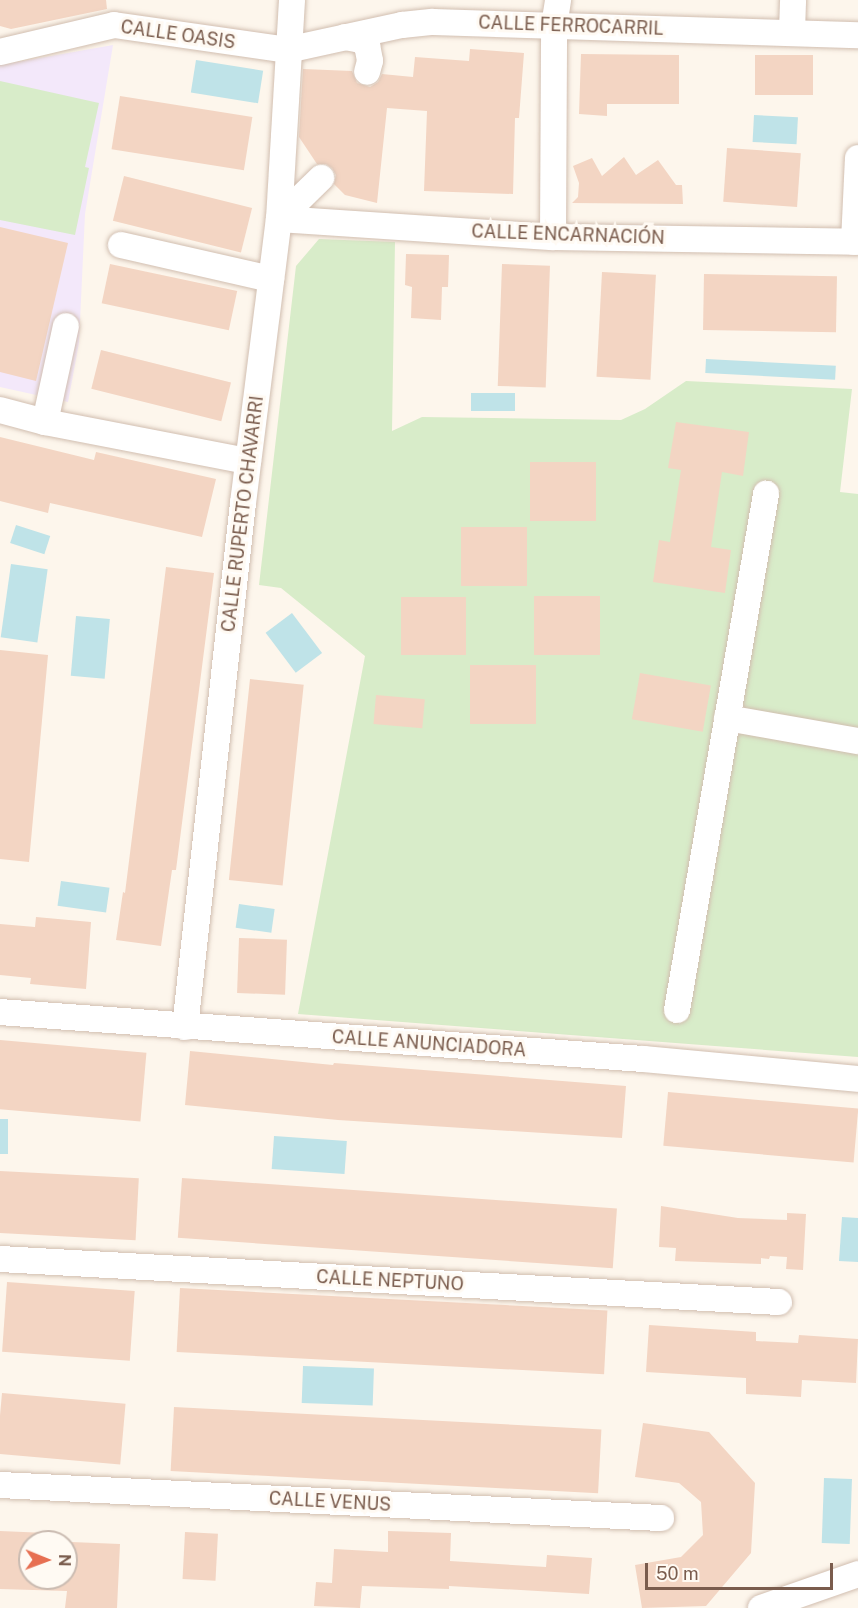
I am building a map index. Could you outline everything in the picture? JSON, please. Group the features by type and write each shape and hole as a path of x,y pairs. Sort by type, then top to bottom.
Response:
{"street":[{"name":"CALLE RUPERTO CHAVARRI","path":"185,1027 248,461 279,219 287,51 292,0"},
{"path":"553,237 554,26 558,0"},
{"path":"792,31 793,0"},
{"name":"CALLE FERROCARRIL","path":"287,51 416,22 858,34"},
{"name":"CALLE OASIS","path":"0,52 114,25 287,51"},
{"path":"345,37 360,40 367,45 370,61 367,72"},
{"path":"856,242 858,158"},
{"path":"279,219 321,178"},
{"name":"CALLE ENCARNACIÓN","path":"279,219 553,237 856,242"},
{"path":"121,245 272,279"},
{"path":"45,422 66,326"},
{"path":"0,410 45,422 248,461"},
{"path":"677,1010 766,494"},
{"path":"727,718 858,741"},
{"name":"CALLE ANUNCIADORA","path":"0,1012 643,1059 858,1079"},
{"name":"CALLE NEPTUNO","path":"0,1259 779,1302"},
{"name":"CALLE VENUS","path":"0,1485 661,1518"},
{"path":"761,1608 858,1574"}],"shaded area":[{"path":"113,45 85,214 79,343 68,402 0,387 0,65"}],"green space":[{"path":"0,81 99,103 85,167 89,168 75,235 0,220"},
{"path":"319,239 395,242 392,431 422,417 621,420 645,409 686,381 852,389 840,492 858,494 858,1057 298,1014 365,656 281,588 259,585 296,266"}],"water":[{"path":"196,60 263,71 258,103 191,93"},
{"path":"754,115 798,117 797,144 753,142"},
{"path":"706,359 836,366 835,380 705,373"},
{"path":"471,393 515,393 515,411 471,411"},
{"path":"16,525 50,536 44,554 10,543"},
{"path":"11,564 48,569 37,642 1,637"},
{"path":"292,613 322,653 296,673 266,633"},
{"path":"76,616 110,619 105,679 71,676"},
{"path":"61,881 110,888 106,913 58,906"},
{"path":"239,904 275,909 271,933 236,928"},
{"path":"0,1119 8,1119 8,1154 0,1154"},
{"path":"274,1136 347,1141 345,1174 272,1169"},
{"path":"842,1217 858,1218 858,1262 839,1261"},
{"path":"303,1366 374,1368 373,1405 302,1403"},
{"path":"824,1478 852,1479 850,1544 822,1543"}],"building":[{"path":"0,0 106,0 107,9 11,29 0,26"},
{"path":"470,49 524,53 519,118 515,118 513,194 424,191 427,111 387,108 377,203 345,195 334,184 336,175 332,168 326,164 317,164 299,137 303,69 352,71 357,83 370,87 378,82 382,74 413,77 415,57 469,61"},
{"path":"581,54 679,55 679,104 607,104 607,116 579,114"},
{"path":"755,55 813,55 813,95 755,95"},
{"path":"120,96 252,117 244,170 112,149"},
{"path":"727,148 801,153 797,207 723,202"},
{"path":"624,157 636,175 658,160 676,185 682,185 683,204 572,203 578,197 579,183 573,166 592,158 602,176"},
{"path":"124,176 252,208 241,253 113,221"},
{"path":"0,227 68,243 36,381 0,372"},
{"path":"406,254 449,255 448,287 442,287 441,320 411,318 412,287 405,285"},
{"path":"110,264 237,291 229,330 102,303"},
{"path":"502,264 550,266 546,388 498,386"},
{"path":"602,272 656,275 650,380 597,377"},
{"path":"704,274 837,276 836,332 703,330"},
{"path":"101,350 231,382 221,421 91,389"},
{"path":"676,422 749,432 743,476 722,472 711,547 731,550 725,593 653,582 659,540 670,542 681,470 668,468"},
{"path":"0,437 94,460 96,452 216,479 202,537 50,503 48,513 0,501"},
{"path":"530,462 596,462 596,521 530,521"},
{"path":"461,527 527,527 527,586 461,586"},
{"path":"166,567 214,573 176,870 172,870 161,946 116,940 123,892 125,893"},
{"path":"534,596 600,596 600,655 534,655"},
{"path":"401,597 466,597 466,655 401,655"},
{"path":"0,650 48,655 29,862 0,859"},
{"path":"470,665 536,665 536,724 470,724"},
{"path":"640,673 711,686 703,732 632,719"},
{"path":"250,679 304,685 283,886 229,880"},
{"path":"376,695 425,699 422,728 373,724"},
{"path":"36,917 91,922 86,989 30,984 31,978 0,975 0,924 35,927"},
{"path":"239,938 287,940 285,995 237,993"},
{"path":"0,1040 146,1053 140,1122 0,1109"},
{"path":"190,1051 333,1065 334,1063 626,1086 622,1138 338,1120 185,1105"},
{"path":"668,1092 858,1109 854,1162 663,1146"},
{"path":"0,1171 139,1178 136,1240 0,1233"},
{"path":"182,1178 617,1208 613,1268 178,1238"},
{"path":"661,1206 738,1218 787,1220 787,1213 806,1214 803,1270 786,1269 787,1257 761,1258 761,1264 675,1261 676,1248 659,1247"},
{"path":"7,1282 135,1291 130,1361 2,1352"},
{"path":"180,1288 607,1310 604,1374 177,1352"},
{"path":"649,1325 756,1332 756,1341 798,1343 799,1335 858,1339 856,1383 802,1380 801,1397 746,1394 746,1378 646,1372"},
{"path":"2,1393 126,1404 120,1465 0,1454"},
{"path":"174,1407 601,1429 598,1493 171,1471"},
{"path":"643,1423 709,1432 755,1483 751,1553 706,1606 642,1608 635,1565 681,1557 703,1535 701,1502 679,1483 635,1477"},
{"path":"0,1531 18,1532 18,1590 0,1589"},
{"path":"388,1531 451,1533 450,1561 546,1567 547,1555 592,1558 589,1594 449,1586 449,1589 362,1586 360,1608 314,1606 316,1582 332,1583 334,1549 388,1552"},
{"path":"185,1532 218,1534 215,1581 183,1579"},
{"path":"78,1542 120,1544 117,1608 65,1608 67,1591 34,1590 78,1590"}]}
